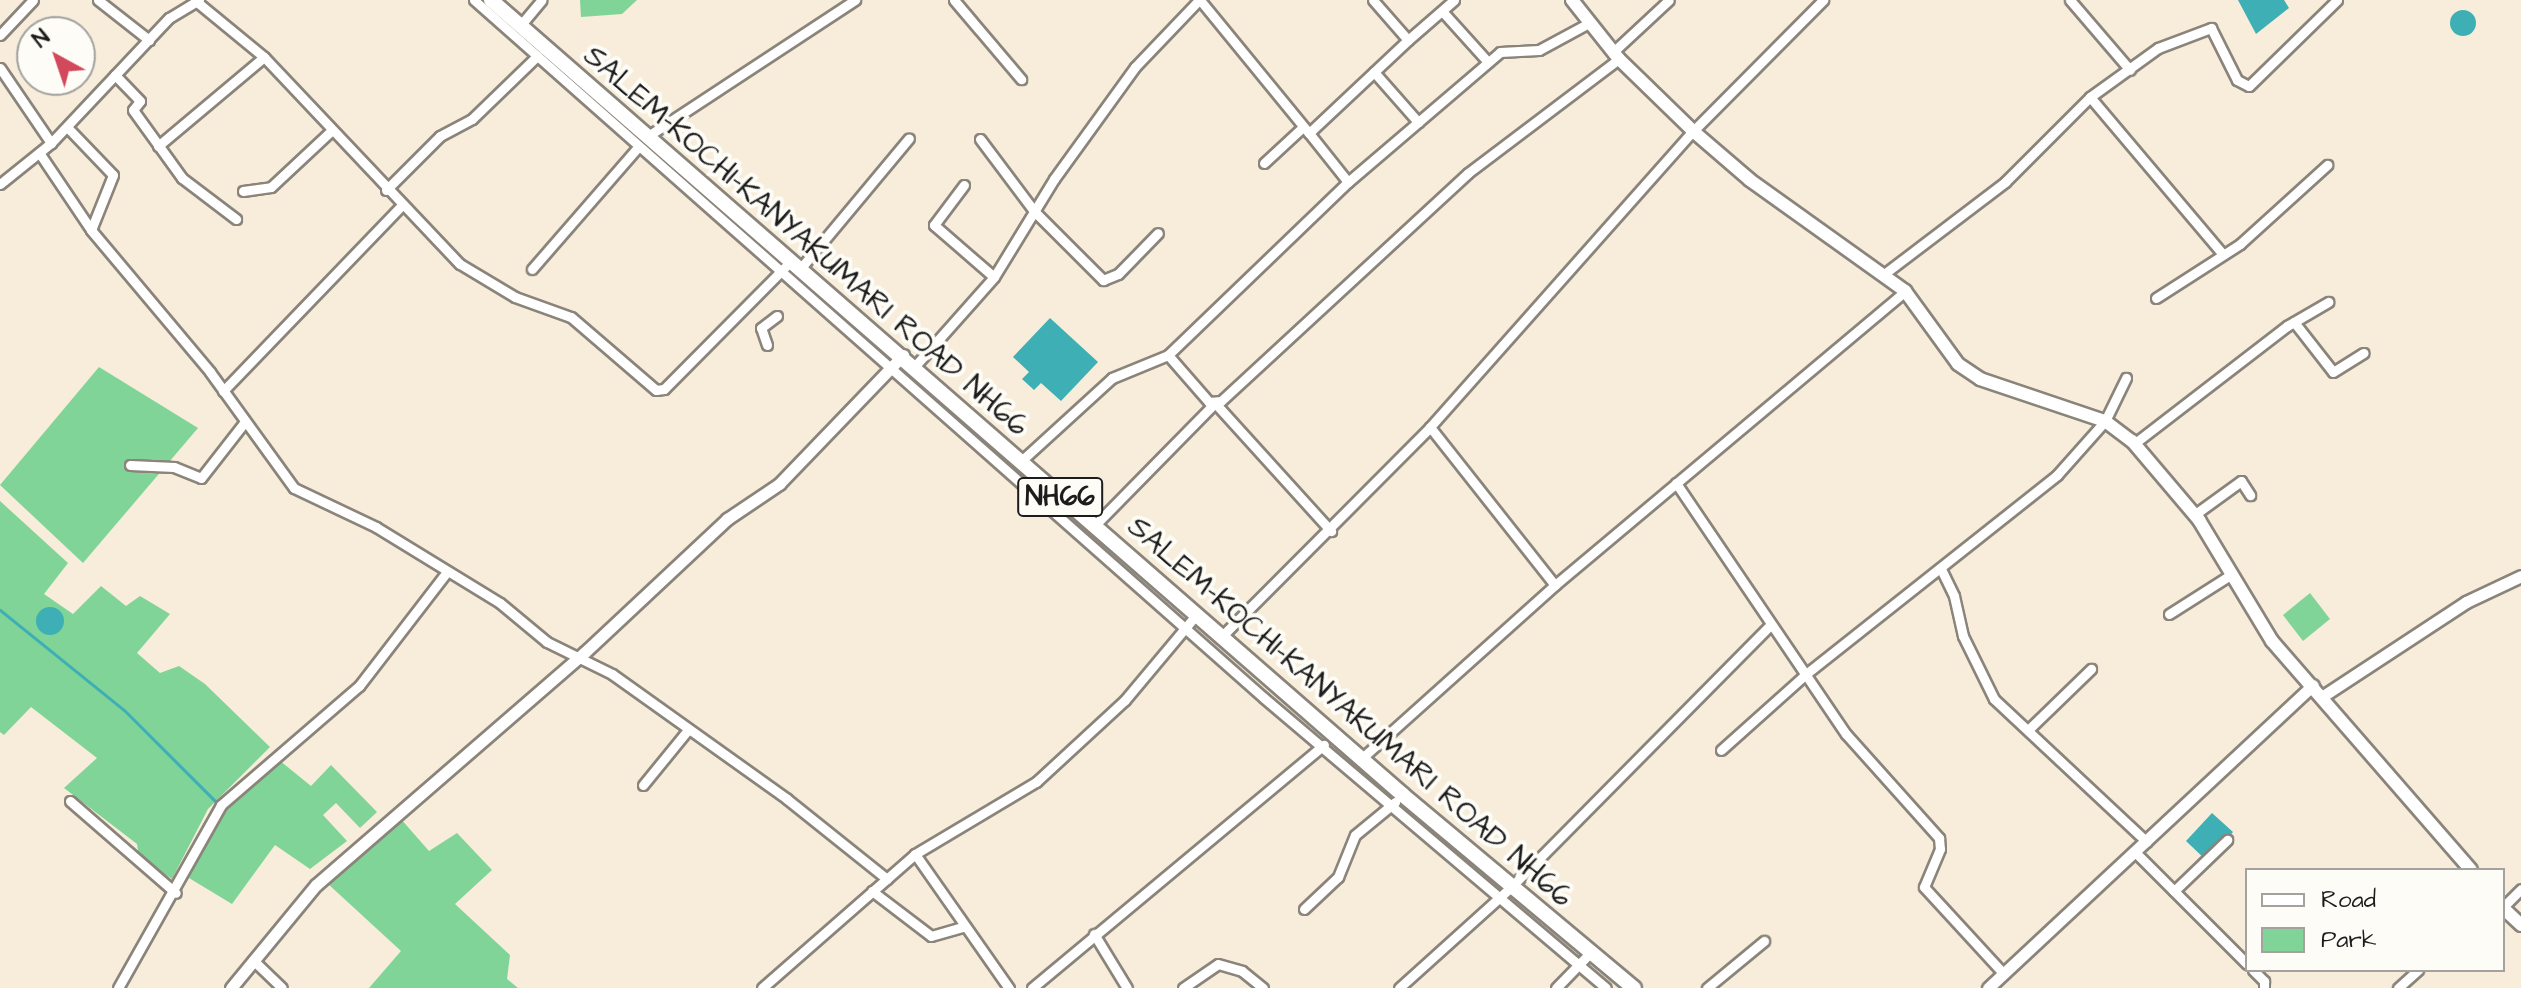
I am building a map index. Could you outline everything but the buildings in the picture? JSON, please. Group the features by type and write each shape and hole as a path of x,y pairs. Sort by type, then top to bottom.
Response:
{"highway":[{"name":"SALEM-KOCHI-KANYAKUMARI ROAD NH66","path":"491,0 643,142 791,267 903,355 1020,462 1223,635 1362,758 1398,799 1506,891 1634,988"}],"main road":[{"path":"1572,0 1616,56 1693,131 1750,180 1905,291 1943,348 1980,379 2105,421 2135,443 2194,515 2272,641 2323,696 2469,868"},
{"path":"2505,909 2521,925"}],"street":[{"path":"0,35 33,0"},
{"path":"98,0 149,40"},
{"path":"474,0 643,142"},
{"path":"519,27 542,0"},
{"path":"532,269 643,142 855,0"},
{"path":"954,0 1021,79"},
{"path":"915,366 994,277 1034,211 1135,67 1199,0 1348,182"},
{"path":"1373,0 1408,40"},
{"path":"1264,163 1374,72 1454,0"},
{"path":"1094,526 1215,403 1468,173 1616,56 1669,0"},
{"path":"1223,635 1331,531 1430,427 1693,131 1823,0"},
{"path":"2070,0 2130,70"},
{"path":"1884,274 2005,182 2090,97 2158,48 2207,27 2216,33 2239,84 2249,86 2337,0"},
{"path":"0,184 40,154 182,7 198,1 264,57 401,206 460,264 515,297 571,317 660,391 791,267 909,138"},
{"path":"1442,11 1488,62"},
{"path":"1020,462 1112,378 1168,355 1348,182 1488,62 1505,49 1548,46 1589,23"},
{"path":"386,190 440,136 472,119 537,56"},
{"path":"158,146 264,57"},
{"path":"0,68 51,143"},
{"path":"1374,72 1418,122"},
{"path":"115,75 140,101 133,110 182,178 236,219"},
{"path":"2090,97 2222,253"},
{"path":"67,127 113,175 91,230"},
{"path":"243,191 271,187 331,131"},
{"path":"980,139 1034,211 1103,280 1118,274 1158,233"},
{"path":"40,154 91,230 223,391 294,488 376,527 446,573 500,603 573,658 612,674 687,731 787,799 887,879"},
{"path":"2156,298 2240,244 2327,165"},
{"path":"964,185 934,225 994,277"},
{"path":"223,391 401,206"},
{"path":"791,267 892,367 1185,629 1322,746 1398,799 1355,835 1338,877 1304,909"},
{"path":"1362,758 1555,585 1905,291"},
{"path":"2135,443 2294,322 2328,302"},
{"path":"767,345 761,328 777,316"},
{"path":"2294,322 2333,372 2364,353"},
{"path":"231,988 316,885 727,519 779,484 903,355"},
{"path":"1168,355 1331,531"},
{"path":"1721,750 1806,674 2057,475 2105,421 2126,378"},
{"path":"130,465 174,467 201,478 244,423"},
{"path":"1430,427 1555,585"},
{"path":"2194,515 2241,481 2250,495"},
{"path":"1676,483 1770,625 1883,782 1939,838 1940,849 1924,887 2004,974"},
{"path":"1941,569 1954,596 1963,636 1994,699 2147,842"},
{"path":"118,988 176,893 213,818 234,789 359,686 446,573"},
{"path":"2169,614 2232,574"},
{"path":"2323,696 2466,602 2521,576"},
{"path":"762,988 915,854 1036,782 1125,700 1196,615"},
{"path":"1399,988 1506,891 1770,625"},
{"path":"2028,730 2091,669"},
{"path":"1988,988 2313,685"},
{"path":"643,785 687,731"},
{"path":"1032,988 1335,736"},
{"path":"70,801 176,893"},
{"path":"2174,891 2227,840"},
{"path":"2136,853 2245,962"},
{"path":"915,854 1009,988"},
{"path":"2505,905 2521,889"},
{"path":"872,891 931,936 965,926"},
{"path":"1506,891 1578,966 1606,988"},
{"path":"1094,934 1127,988"},
{"path":"1707,988 1764,941"},
{"path":"1556,988 1590,953"},
{"path":"253,960 282,988"},
{"path":"1183,988 1218,964 1242,971 1263,988"},
{"path":"2398,988 2416,972"}],"green space":[{"path":"580,0 637,0 622,14 581,17"},
{"path":"99,367 198,428 83,563 0,485"},
{"path":"0,501 68,563 44,594 73,614 101,586 126,606 140,596 170,614 137,653 160,673 179,666 205,684 270,747 208,809 172,879 139,857 137,844 64,788 97,758 31,707 4,735 0,732"},
{"path":"2310,593 2330,619 2303,641 2283,615"},
{"path":"279,760 311,786 331,765 377,812 360,828 336,803 323,815 347,841 310,869 275,845 232,904 189,878 222,811"},
{"path":"400,818 429,851 457,833 492,870 455,904 510,955 507,979 518,988 369,988 401,951 327,883"}],"water":[{"path":"2238,0 2284,0 2289,8 2256,34"},
{"path":"2463,10 2472,14 2476,23 2472,32 2463,36 2454,32 2450,23 2454,14"},
{"path":"1050,318 1098,362 1061,401 1041,383 1034,390 1022,379 1029,372 1013,357"},
{"path":"50,607 60,611 64,621 60,631 50,635 40,631 36,621 40,611"},
{"path":"2212,813 2233,832 2207,861 2186,841"}],"waterway":[{"path":"0,610 124,710 216,802"}]}
